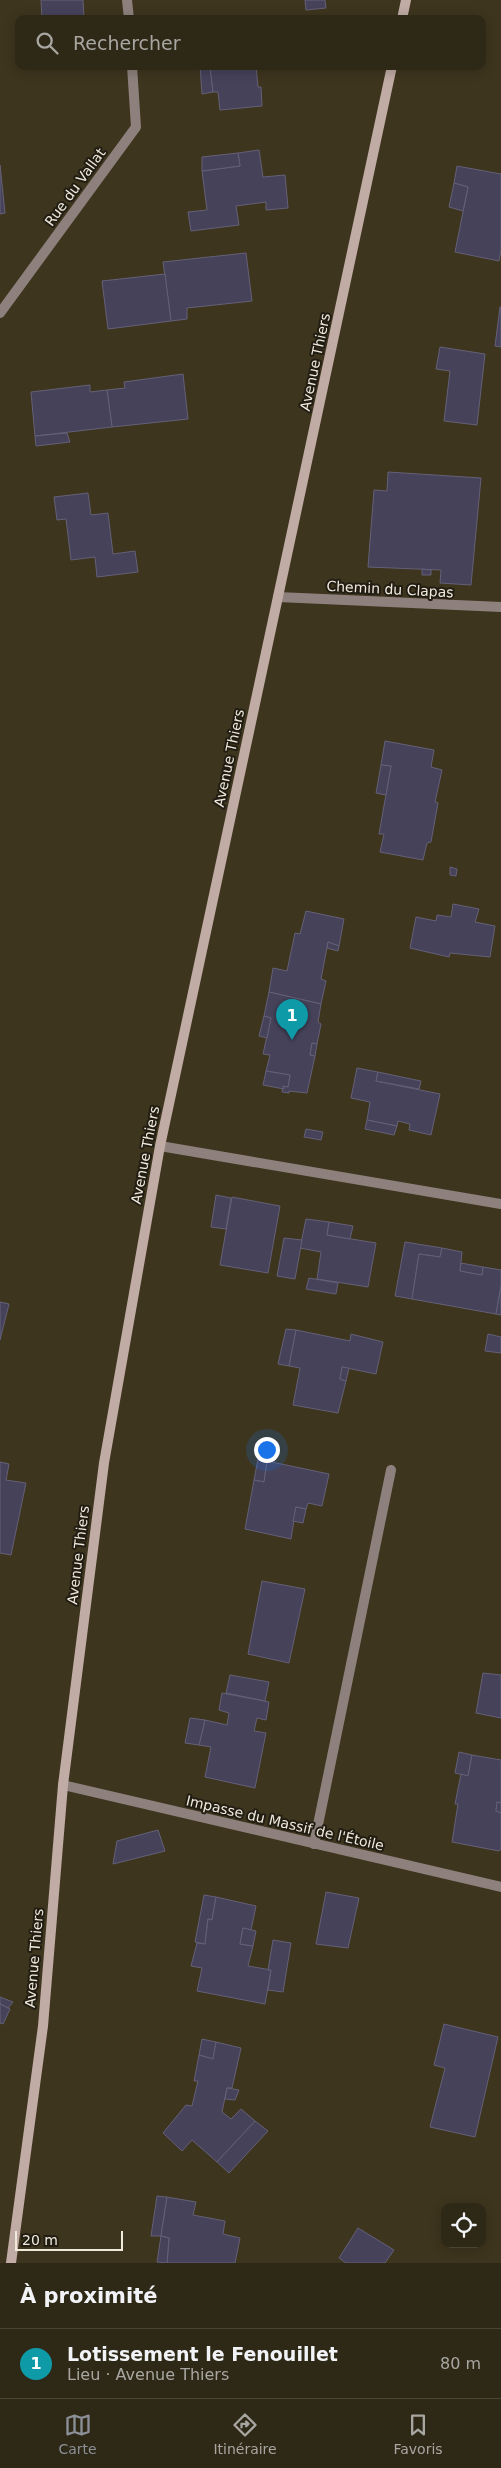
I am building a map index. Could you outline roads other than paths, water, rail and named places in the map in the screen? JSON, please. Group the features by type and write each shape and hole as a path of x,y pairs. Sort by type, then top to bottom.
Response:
{"main road":[{"path":"403,15 406,0"},
{"name":"Avenue Thiers","path":"11,2263 43,2026 62,1785 104,1463 160,1146 391,70"}],"street":[{"path":"128,0 129,15"},
{"name":"Rue du Vallat","path":"0,312 136,126 132,70"},
{"name":"Chemin du Clapas","path":"278,597 501,607"},
{"path":"160,1146 501,1204"},
{"path":"314,1844 391,1470"},
{"name":"Impasse du Massif de l'Étoile","path":"62,1785 501,1887"}],"place":[{"name":"Lotissement le Fenouillet","path":"292,1040"}]}
